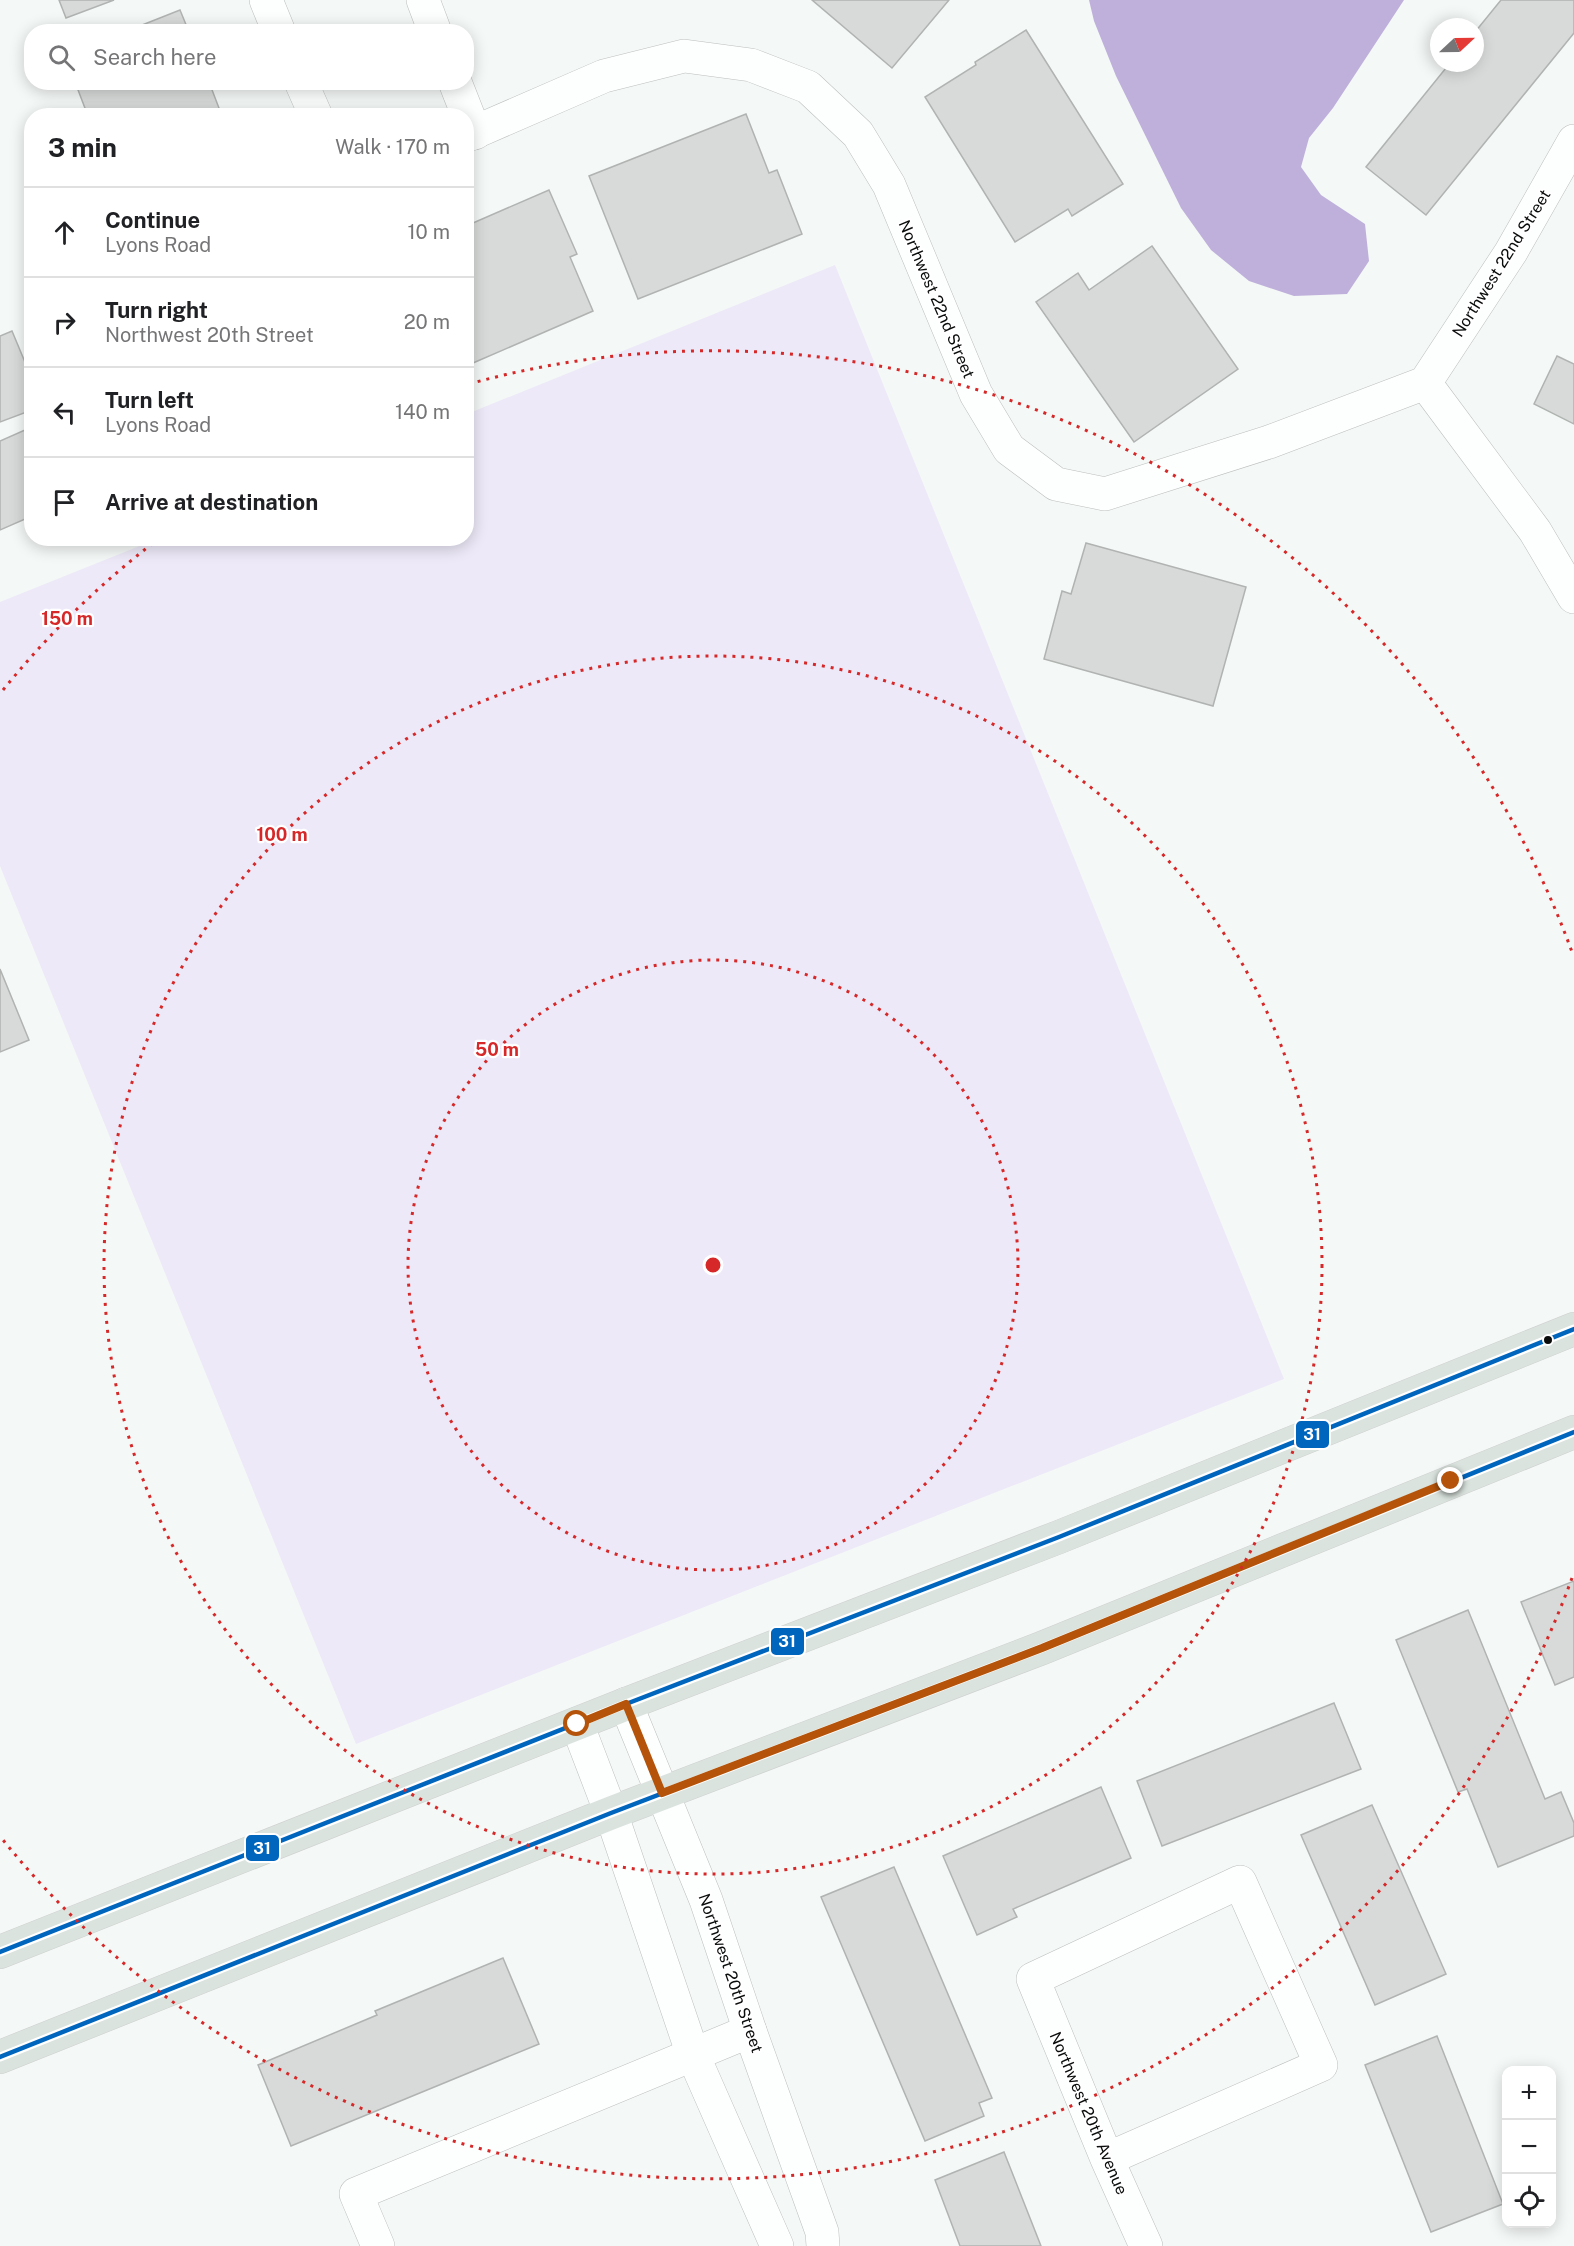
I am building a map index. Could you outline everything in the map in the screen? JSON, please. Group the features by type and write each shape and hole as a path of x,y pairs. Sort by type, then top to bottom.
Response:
{"main road":[{"path":"0,1952 626,1704 1059,1537 1574,1329"},
{"path":"0,2057 611,1812 1042,1648 1574,1432"}],"street":[{"path":"266,0 276,24"},
{"path":"423,0 432,24"},
{"name":"Northwest 22nd Street","path":"474,134 604,76 684,56 751,65 808,87 858,134 889,185 976,394 1009,449 1056,484 1105,494 1269,442 1425,383 1511,252 1574,141"},
{"path":"305,90 312,108"},
{"path":"457,90 463,108"},
{"path":"1425,383 1535,531 1574,597"},
{"name":"Northwest 20th Street","path":"626,1704 706,1900 822,2232 823,2246"},
{"path":"577,1724 611,1812 693,2055 777,2246"},
{"name":"Northwest 20th Avenue","path":"1107,2159 1321,2065 1240,1882 1033,1979 1107,2159 1146,2246"},
{"path":"378,2246 356,2194 750,2031"}],"shaded area":[{"path":"1089,0 1404,0 1333,108 1309,138 1301,167 1321,195 1365,224 1369,261 1347,294 1294,296 1249,281 1211,250 1181,208 1116,76 1094,21"},
{"path":"835,265 1284,1379 356,1744 0,866 0,602 140,546 474,546 474,411"}],"building":[{"path":"59,0 114,0 66,18"},
{"path":"812,0 949,0 892,68"},
{"path":"1501,0 1574,0 1574,33 1426,215 1366,167 1443,72 1484,72 1484,21"},
{"path":"180,10 186,24 145,24"},
{"path":"1026,30 1123,184 1072,216 1068,209 1015,242 925,97"},
{"path":"78,90 212,90 219,108 85,108"},
{"path":"746,114 769,173 777,170 802,234 638,299 589,176"},
{"path":"549,190 577,254 570,257 593,311 474,363 474,223"},
{"path":"1152,246 1238,369 1134,442 1036,302 1078,273 1089,290"},
{"path":"12,331 24,360 24,413 0,422 0,336"},
{"path":"1557,356 1574,364 1574,424 1534,404"},
{"path":"24,430 24,520 0,530 0,441"},
{"path":"1086,543 1246,587 1213,706 1044,659 1062,591 1071,594"},
{"path":"0,969 29,1040 0,1052"},
{"path":"1574,1581 1574,1677 1555,1685 1521,1602"},
{"path":"1468,1610 1545,1799 1561,1792 1574,1823 1574,1836 1498,1867 1467,1789 1458,1792 1396,1640"},
{"path":"1334,1703 1361,1769 1162,1846 1137,1781"},
{"path":"1101,1787 1131,1858 1013,1909 1017,1917 977,1935 943,1856"},
{"path":"1372,1805 1446,1974 1375,2005 1301,1835"},
{"path":"894,1867 992,2098 979,2103 984,2116 925,2141 821,1897"},
{"path":"503,1958 539,2044 291,2146 258,2065 377,2015 375,2011"},
{"path":"1437,2036 1502,2204 1431,2232 1365,2065"},
{"path":"1004,2152 1041,2246 960,2246 935,2180"}],"transit line":[{"name":"31","path":"0,1952 626,1704 1059,1537 1574,1329"},
{"name":"31","path":"0,2057 611,1813 1042,1648 1574,1432"}],"route":[{"path":"577,1724 626,1704 662,1793 1042,1648 1451,1481"}]}
